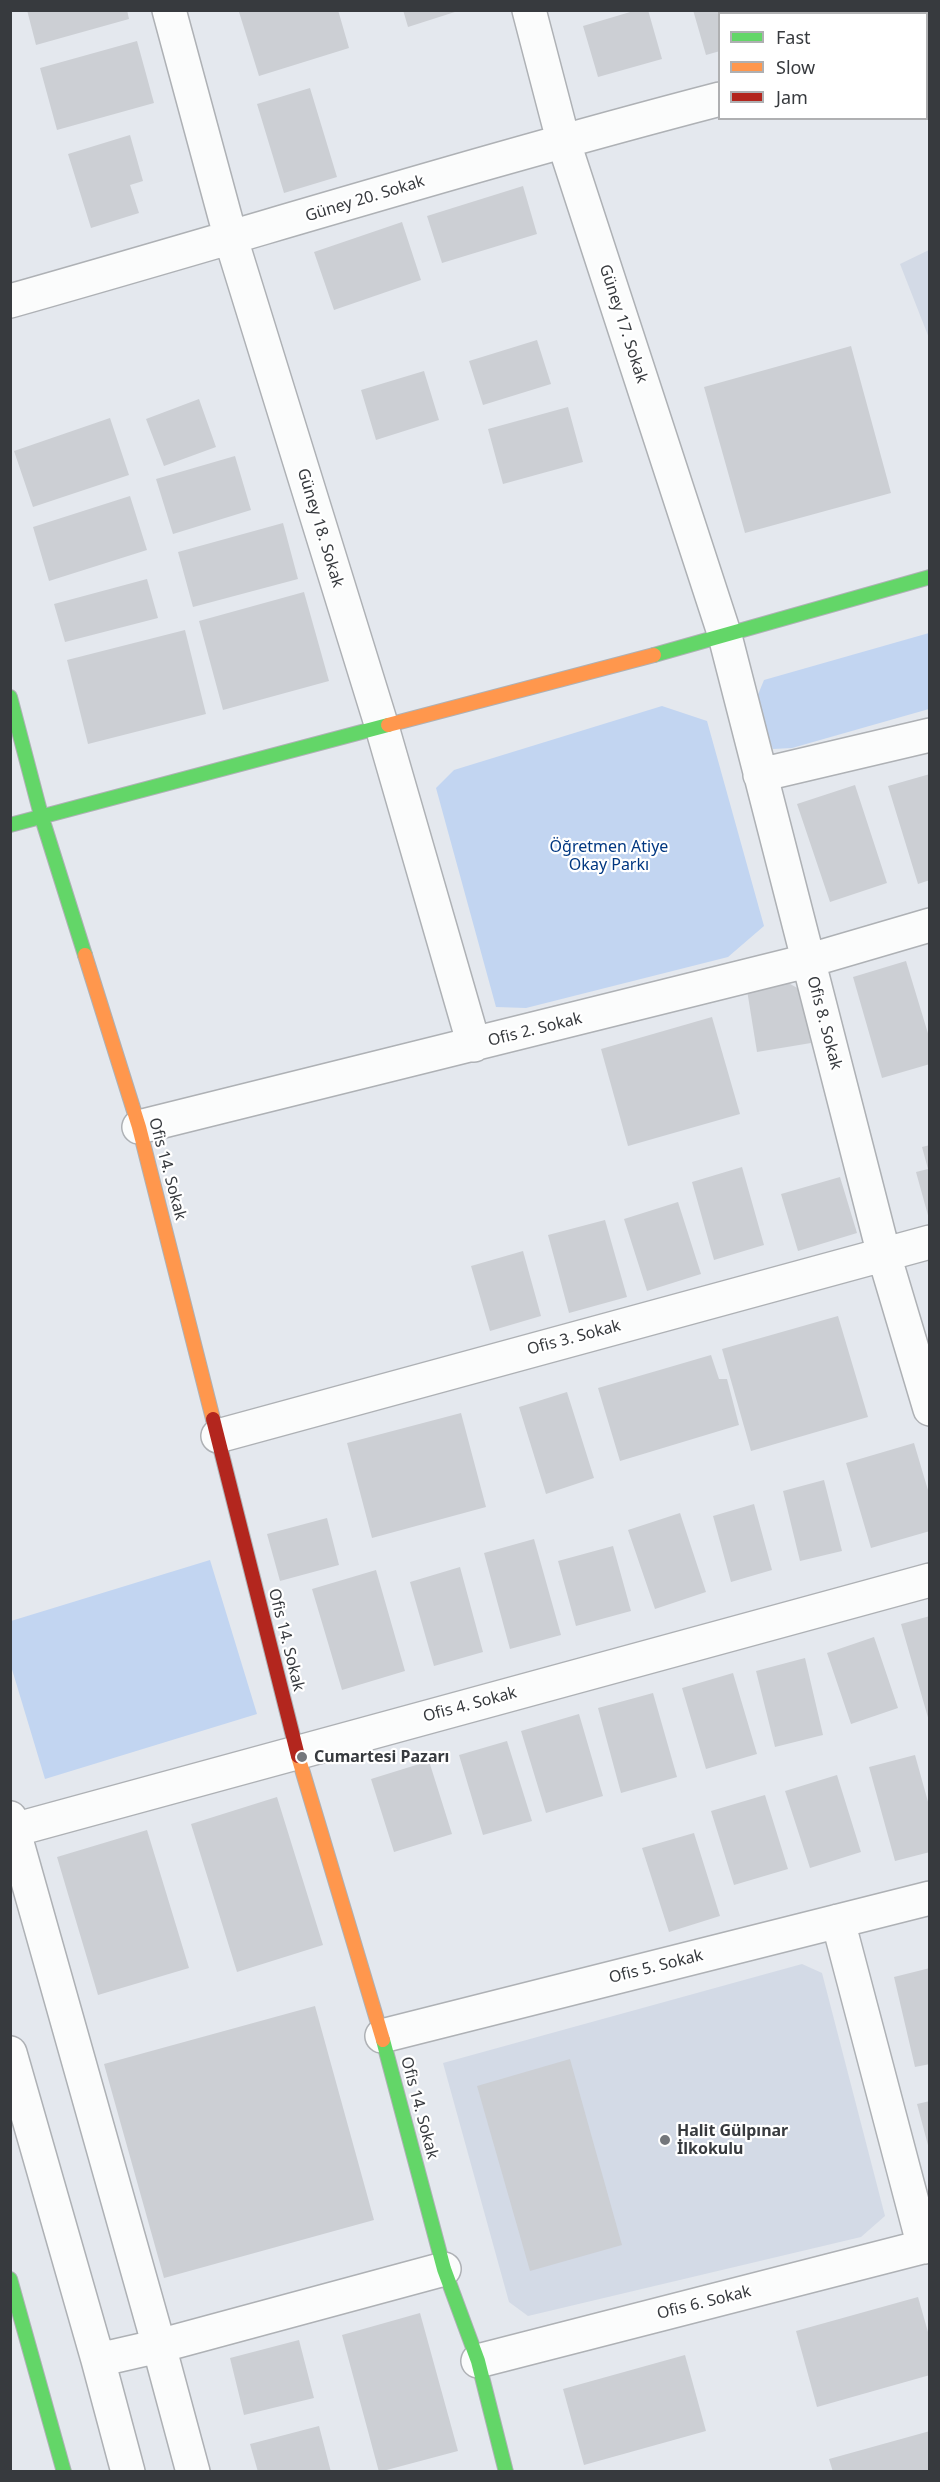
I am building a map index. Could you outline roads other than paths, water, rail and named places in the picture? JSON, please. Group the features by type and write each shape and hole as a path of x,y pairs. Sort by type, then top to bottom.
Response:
{"main road":[{"path":"10,825 725,636 930,577"},
{"name":"Ofis 14. Sokak","path":"10,697 41,815 139,1128 297,1752 398,2090 444,2268 478,2361 506,2472"},
{"path":"10,2279 64,2472"}],"street":[{"name":"Güney 18. Sokak","path":"169,10 231,239 382,727 474,1045"},
{"name":"Güney 17. Sokak","path":"529,10 562,140 725,636"},
{"name":"Güney 20. Sokak","path":"10,301 231,239 562,140 718,100"},
{"name":"Ofis 8. Sokak","path":"725,636 884,1255 930,1409"},
{"path":"760,775 930,735"},
{"name":"Ofis 2. Sokak","path":"139,1128 807,961 930,925"},
{"name":"Ofis 3. Sokak","path":"218,1436 930,1242"},
{"name":"Ofis 4. Sokak","path":"12,1826 297,1752 930,1580"},
{"path":"12,1826 193,2472"},
{"name":"Ofis 5. Sokak","path":"382,2036 930,1898"},
{"path":"838,1921 927,2246"},
{"path":"10,2053 128,2472"},
{"name":"Ofis 6. Sokak","path":"478,2361 927,2246"},
{"path":"98,2360 159,2346 444,2268"}],"place":[{"name":"Cumartesi Pazarı","path":"302,1757"},
{"name":"Halit Gülpınar İlkokulu","path":"665,2140"}],"park label":[{"name":"Öğretmen Atiye Okay Parkı","path":"609,856"}]}
